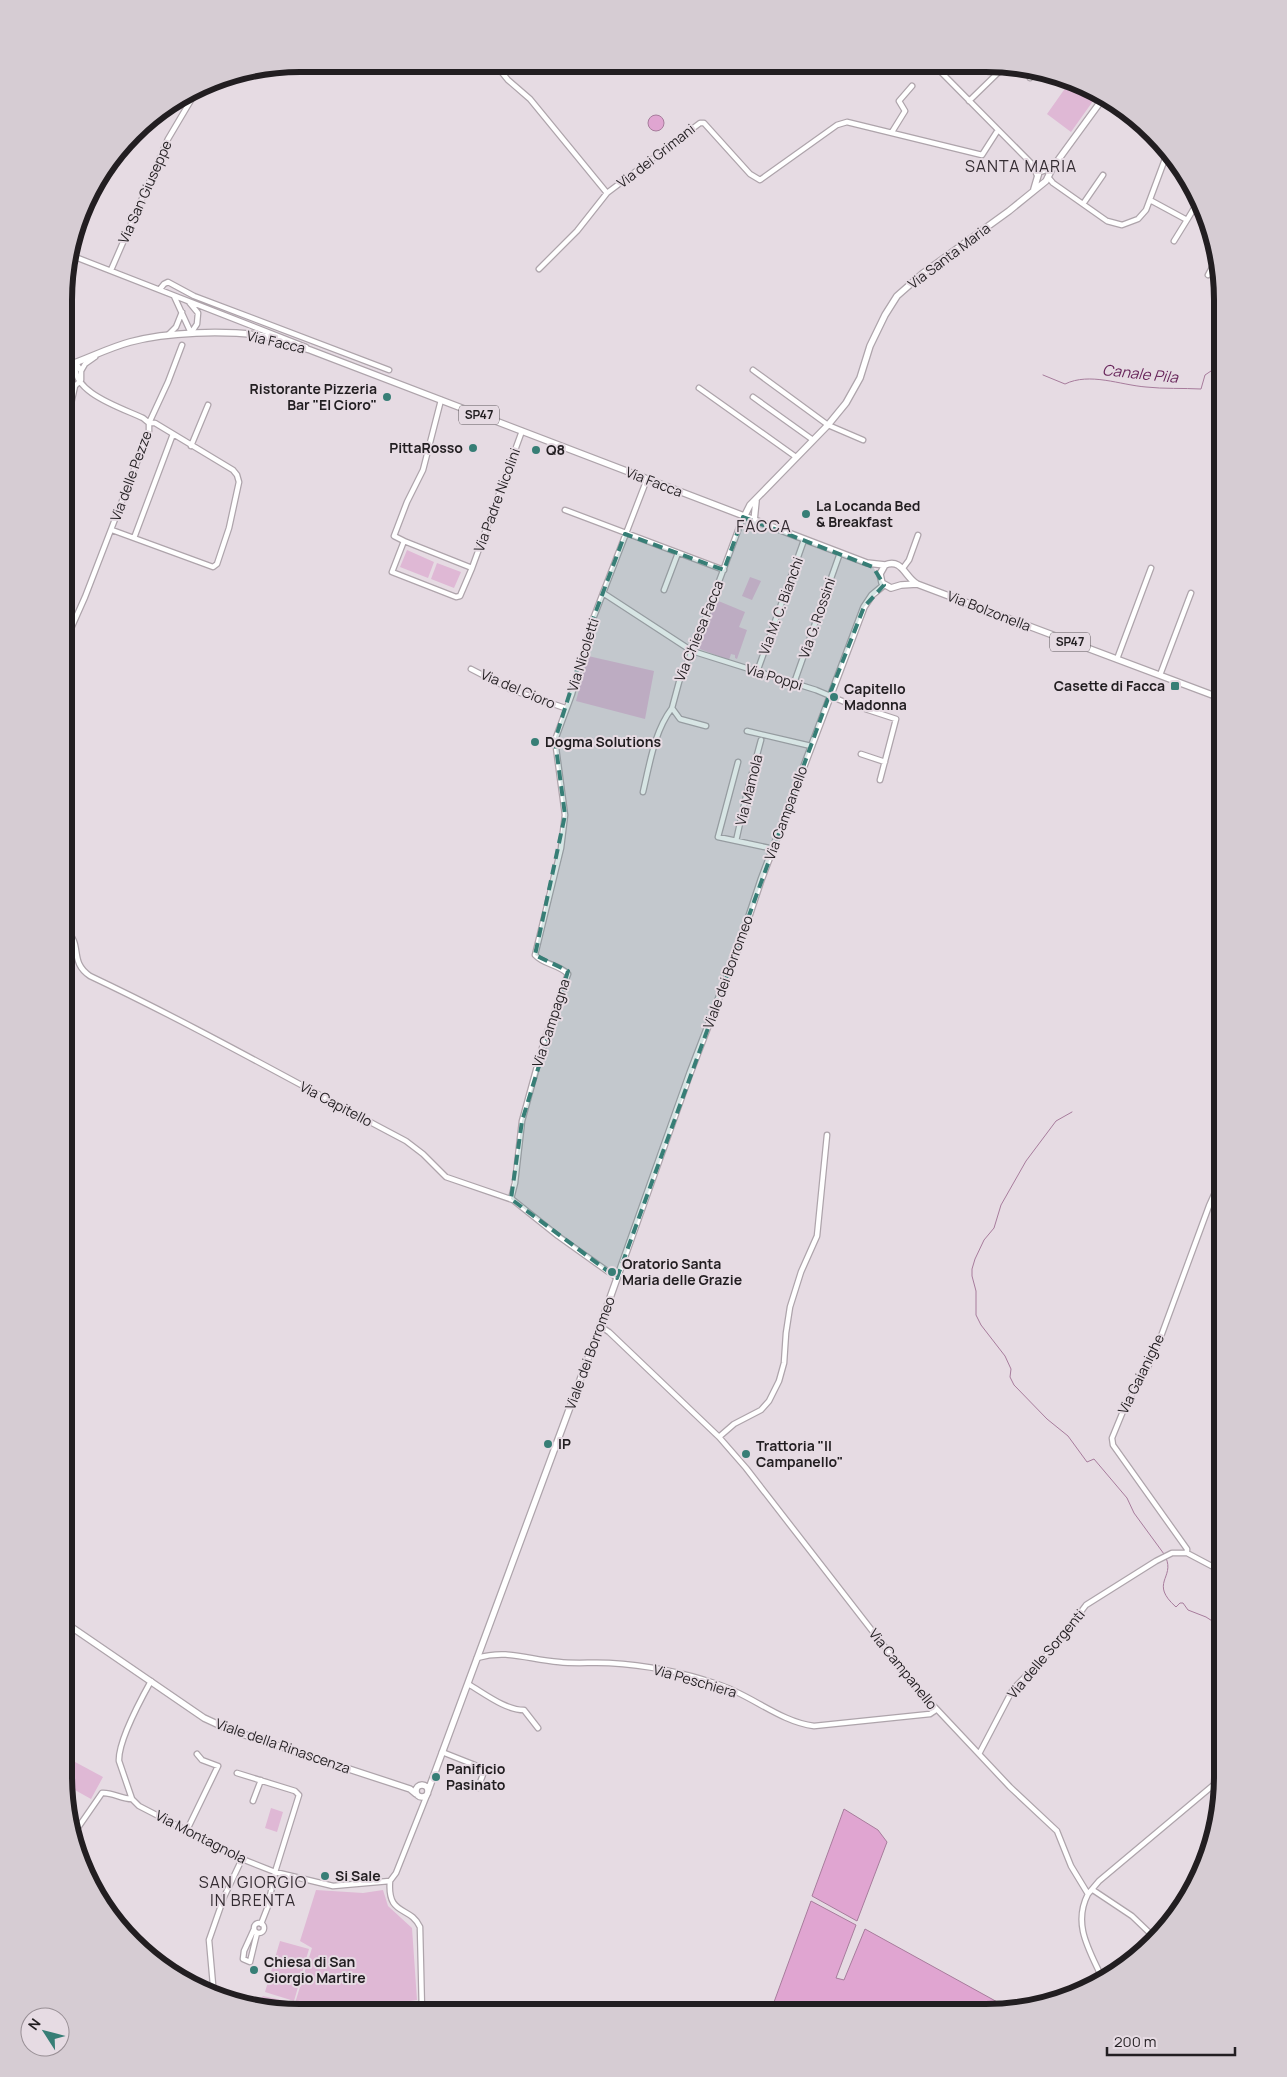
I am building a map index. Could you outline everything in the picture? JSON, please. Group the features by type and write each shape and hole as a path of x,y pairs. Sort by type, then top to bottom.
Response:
{"main road":[{"name":"Via Santa Maria","path":"743,517 747,509 828,425 846,403 860,378 870,346 885,315 897,296 922,274 1015,206 1034,189 1100,103"},
{"name":"SP47","path":"72,364 130,342 191,333"},
{"name":"Via Facca","path":"191,333 262,336 310,350 840,553 873,567 880,576"},
{"path":"754,521 756,501"},
{"name":"SP47","path":"885,565 895,563 904,571"},
{"name":"Via Facca","path":"867,564 885,565"},
{"path":"880,576 885,565"},
{"path":"901,585 904,581 904,571"},
{"name":"Via Bolzonella","path":"904,571 917,584"},
{"name":"SP47","path":"880,576 884,585"},
{"name":"Via Bolzonella","path":"884,585 891,588 917,584 1214,696"},
{"name":"Via Campanello","path":"761,880 864,607 872,595 884,585"},
{"name":"Viale dei Borromeo","path":"427,1793 600,1326 690,1073 741,940 761,880"},
{"name":"Viale della Rinascenza","path":"72,1627 204,1718 230,1730 410,1789 417,1795"},
{"name":"Viale dei Borromeo","path":"420,1785 429,1781 432,1776"},
{"path":"410,1789 420,1785 427,1786 427,1793 423,1797 417,1795 415,1790 420,1785"}],"street":[{"name":"Via dei Grimani","path":"502,72 530,99 607,193 700,123 704,123 750,174 760,180 837,125 847,122 982,155 998,130"},
{"path":"940,72 1043,176 1107,221 1122,224 1138,219 1146,210 1165,159"},
{"path":"969,101 998,73"},
{"path":"892,132 905,111 899,101 912,86"},
{"name":"Via San Giuseppe","path":"111,270 168,139 190,101"},
{"path":"1084,204 1103,175"},
{"path":"539,269 577,231 607,193"},
{"path":"1150,200 1187,220"},
{"path":"1174,241 1194,208"},
{"path":"77,257 301,344 310,350"},
{"path":"1208,275 1212,268"},
{"path":"160,289 168,282 194,296 389,370"},
{"path":"173,295 191,333"},
{"path":"186,300 198,313 197,324 191,333"},
{"path":"168,336 180,320 182,311"},
{"name":"Via delle Pezze","path":"72,625 112,530 150,431 149,422 168,382 182,345"},
{"path":"79,373 88,361 120,346"},
{"path":"72,399 75,386 80,380 76,362"},
{"path":"753,370 828,425 863,440"},
{"path":"72,372 79,373"},
{"name":"Via delle Pezze","path":"80,380 91,394 154,423 233,470 240,482 229,528 217,564 213,567 112,530"},
{"path":"699,388 796,457"},
{"path":"753,397 813,440"},
{"path":"404,541 394,536 407,502 423,470 441,400"},
{"path":"192,446 208,406"},
{"name":"Via Padre Nicolini","path":"472,568 404,541 392,572 456,597 462,594 472,568 522,431"},
{"name":"Via delle Pezze","path":"134,538 173,434"},
{"name":"Via Nicoletti","path":"562,836 565,815 555,749 559,726 602,592 646,479"},
{"path":"565,510 724,570"},
{"name":"Via Chiesa Facca","path":"643,792 658,734 672,708 676,689 724,570 743,517"},
{"path":"904,571 918,535"},
{"name":"Via M. C. Bianchi","path":"757,672 804,540"},
{"path":"664,590 678,553"},
{"name":"Via G. Rossini","path":"794,683 840,553"},
{"path":"1116,659 1151,568"},
{"name":"Via Poppi","path":"602,592 692,651 794,683 896,719 880,780"},
{"path":"1160,675 1191,593"},
{"name":"Via del Cioro","path":"470,669 512,690 566,708"},
{"path":"672,708 680,719 706,726"},
{"path":"747,731 811,746"},
{"name":"Via Mamola","path":"736,841 761,740"},
{"path":"861,754 885,762"},
{"name":"Via Mamola","path":"738,762 718,837 774,849"},
{"name":"Via Campagna","path":"511,1199 515,1184 522,1121 544,1041 568,974 563,969 540,960 535,955 562,836"},
{"name":"Via Capitello","path":"72,938 78,965 90,976 212,1036 249,1058 406,1141 423,1154 446,1177 511,1199 558,1236 617,1278"},
{"path":"720,1437 734,1424 761,1410 769,1401 779,1381 784,1363 790,1307 801,1272 817,1236 827,1135"},
{"name":"Via Gaianighe","path":"1187,1553 1187,1549 1172,1527 1113,1445 1112,1438 1126,1404 1148,1367 1214,1195"},
{"name":"Via Campanello","path":"600,1326 609,1332 720,1437 752,1475 914,1686 1010,1787 1057,1831 1071,1866 1088,1894"},
{"name":"Via delle Sorgenti","path":"979,1754 984,1749 1013,1689 1053,1649 1078,1614 1096,1599 1162,1558 1172,1553 1187,1553"},
{"path":"1187,1553 1214,1567"},
{"name":"Via Peschiera","path":"477,1658 492,1654 508,1653 558,1662 608,1662 663,1670 717,1684 746,1695 799,1724 814,1726 930,1714 936,1710"},
{"path":"132,1799 119,1756 128,1730 151,1681"},
{"path":"468,1684 504,1704 518,1710 524,1710 538,1728"},
{"path":"442,1752 485,1769 478,1788"},
{"path":"187,1830 218,1766 202,1760 197,1754"},
{"path":"237,1772 295,1791 299,1795 275,1872 262,1924 264,1929 262,1932 255,1931"},
{"path":"253,1801 261,1780"},
{"path":"1100,1974 1084,1938 1080,1919 1082,1905 1088,1894 1099,1881 1214,1784"},
{"name":"Via Montagnola","path":"78,1827 102,1793 108,1792 124,1799 132,1799 138,1806 242,1858 275,1872 333,1886 390,1881"},
{"path":"422,2004 420,1927 415,1920 392,1902 389,1892 390,1881 396,1873 427,1793"},
{"path":"417,1795 422,1805"},
{"path":"213,1987 209,1940 224,1897 242,1858"},
{"path":"1093,1890 1132,1916 1151,1934"},
{"path":"255,1931 244,1951 243,1959 250,1962 257,1924 262,1924"}],"highlighted area":[{"path":"743,517 873,567 884,585 864,607 829,696 617,1278 511,1199 522,1121 568,971 535,955 565,815 555,740 593,619 625,534 724,570"}],"shaded area":[{"path":"1066,87 1094,100 1071,132 1047,114"},
{"path":"656,115 664,123 656,131 648,123"},
{"path":"407,550 434,562 428,578 400,567"},
{"path":"437,563 461,572 454,588 431,579"},
{"path":"750,577 761,581 752,600 742,596"},
{"path":"716,600 745,612 739,627 747,630 737,659 735,655 731,654 729,660 697,648"},
{"path":"588,656 654,671 645,719 576,701"},
{"path":"72,1760 103,1777 91,1799 73,1789"},
{"path":"271,1808 283,1812 277,1832 265,1828"},
{"path":"844,1809 878,1830 887,1842 857,1921 812,1896"},
{"path":"316,1890 363,1893 383,1890 388,1906 412,1928 417,2000 390,2004 286,2004 259,2001 263,1996 295,2003 312,1948 300,1941"},
{"path":"811,1901 856,1925 836,1978 844,1980 865,1929 1001,2004 986,2004 773,2004"},
{"path":"280,1941 309,1949 294,2001 265,1992"}],"waterway":[{"name":"Canale Pila","path":"1043,375 1065,384 1085,379 1095,379 1146,387 1201,389 1205,375 1214,369"},
{"path":"1072,1112 1056,1121 1026,1161 1001,1205 994,1228 984,1240 975,1259 972,1276 976,1291 976,1315 981,1325 1005,1356 1011,1369 1010,1377 1014,1385 1047,1419 1068,1436 1087,1462 1094,1459 1127,1498 1134,1513 1164,1554"},
{"path":"1166,1558 1168,1571 1163,1586 1168,1599 1176,1607 1183,1603 1188,1610 1214,1622"}],"place":[{"name":"Ristorante Pizzeria Bar \"El Cioro\"","path":"387,397"},
{"name":"PittaRosso","path":"473,448"},
{"name":"Q8","path":"536,450"},
{"name":"La Locanda Bed & Breakfast","path":"806,514"},
{"name":"Casette di Facca","path":"1175,686"},
{"name":"Capitello Madonna","path":"834,697"},
{"name":"Dogma Solutions","path":"535,742"},
{"name":"Oratorio Santa Maria delle Grazie","path":"612,1272"},
{"name":"IP","path":"548,1444"},
{"name":"Trattoria \"Il Campanello\"","path":"746,1454"},
{"name":"Panificio Pasinato","path":"436,1777"},
{"name":"Si Sale","path":"325,1876"},
{"name":"Chiesa di San Giorgio Martire","path":"254,1970"}],"district":[{"name":"SANTA MARIA","path":"1021,166"},
{"name":"FACCA","path":"764,526"},
{"name":"SAN GIORGIO IN BRENTA","path":"253,1891"}]}
